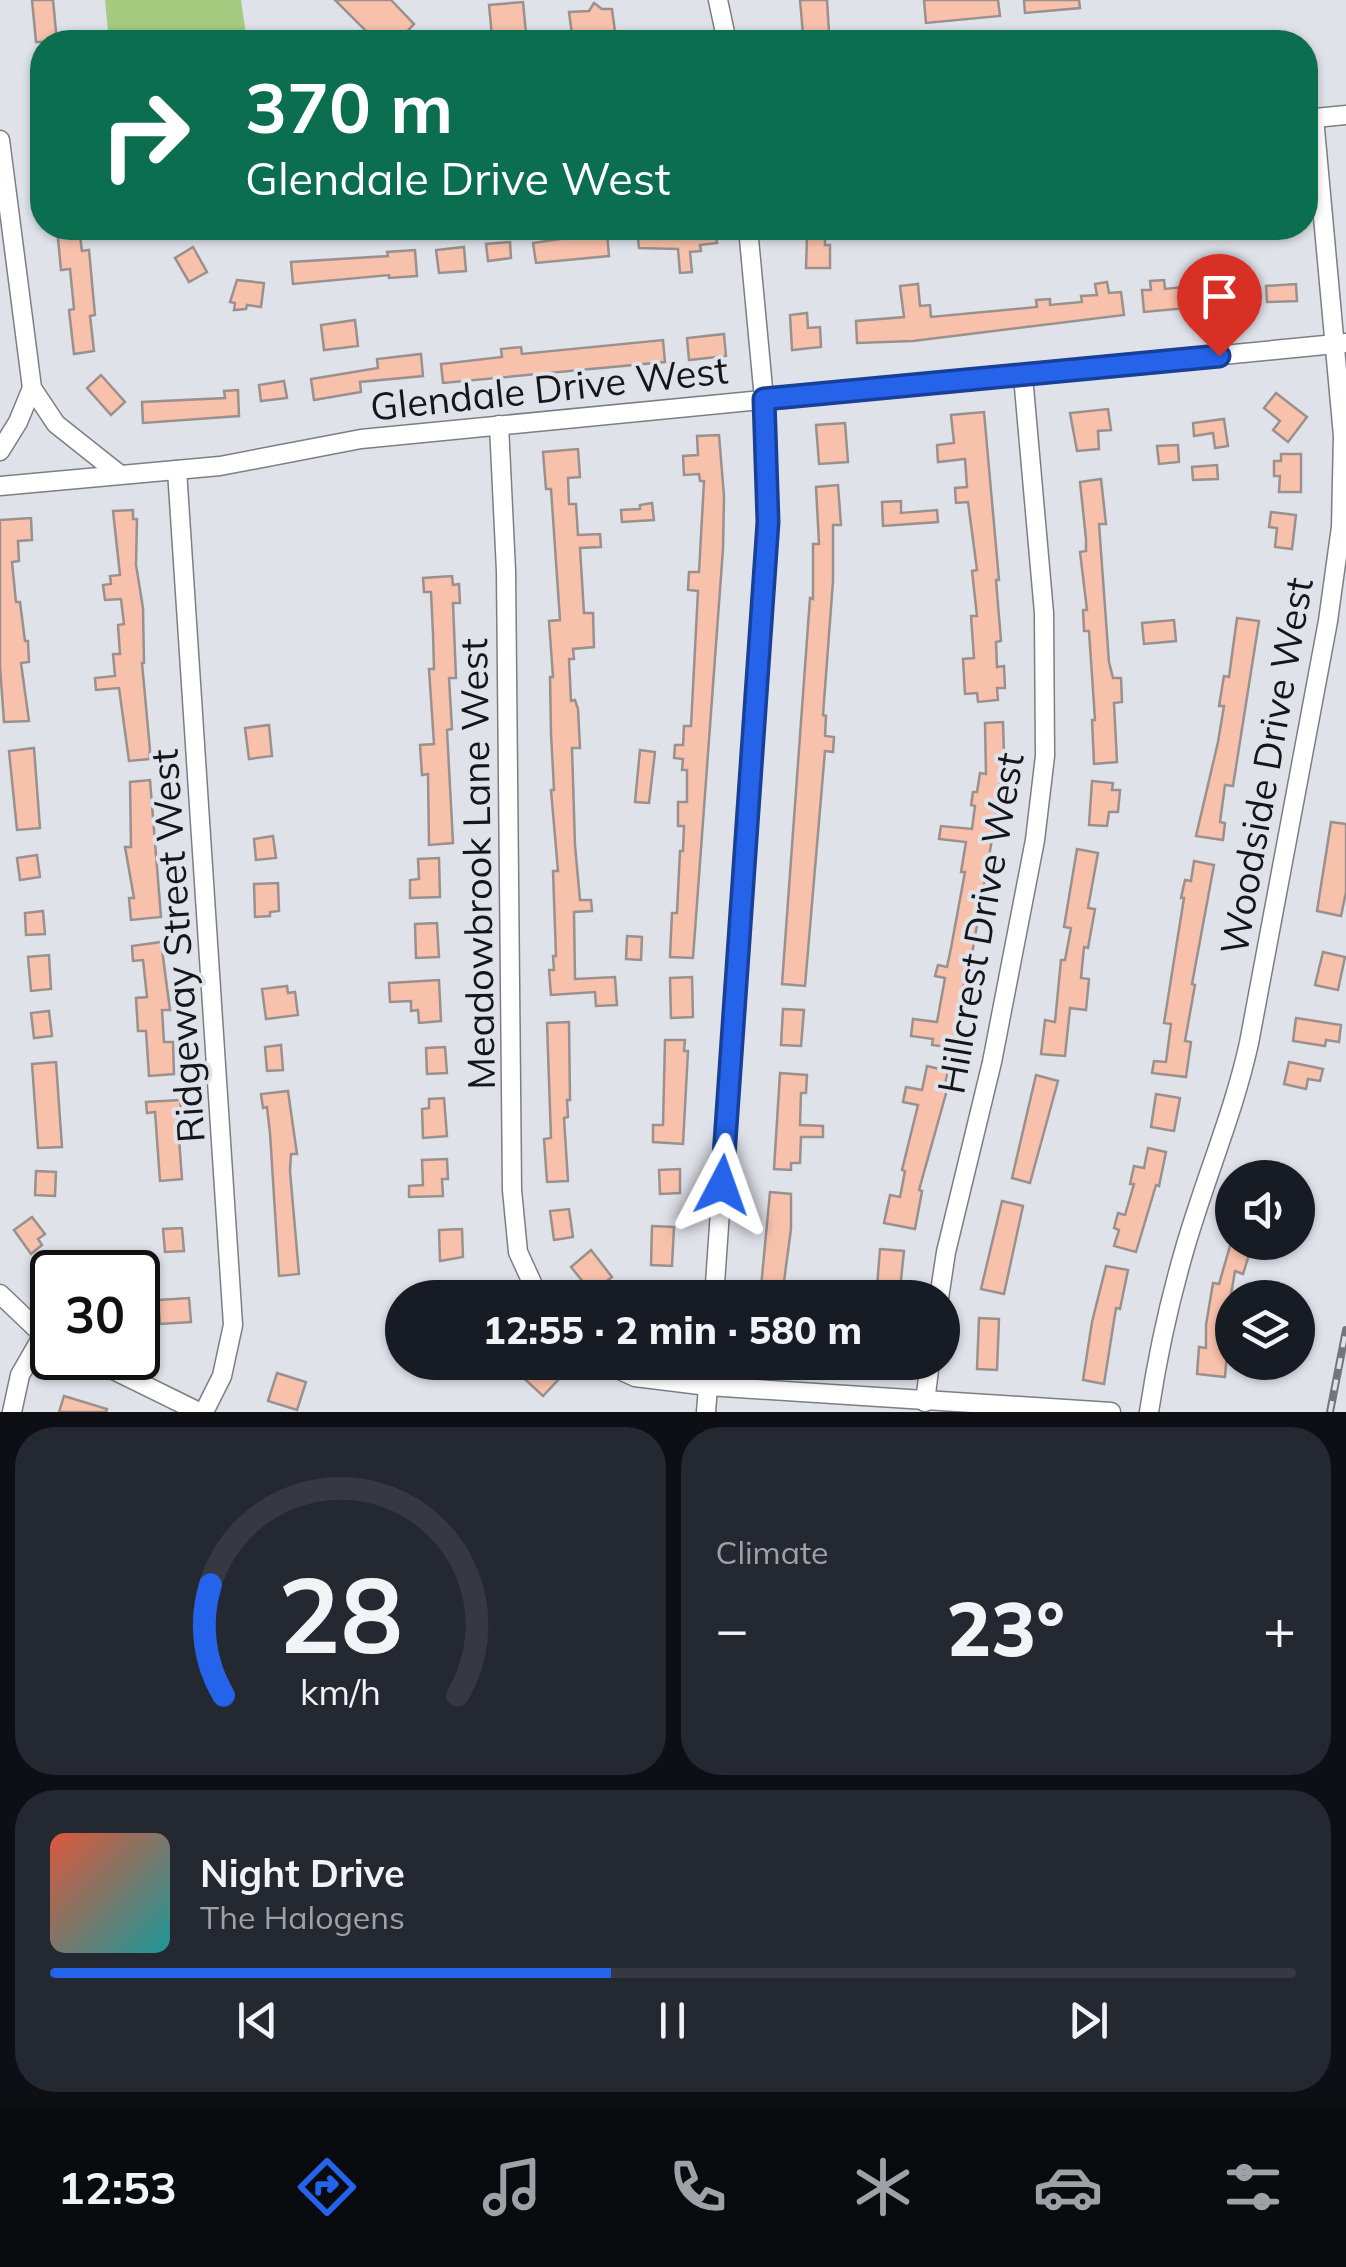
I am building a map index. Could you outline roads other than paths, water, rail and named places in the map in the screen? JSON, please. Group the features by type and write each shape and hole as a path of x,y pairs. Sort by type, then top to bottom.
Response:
{"street":[{"path":"718,0 724,30"},
{"path":"1318,118 1346,114"},
{"path":"0,140 7,255 32,388 56,424 119,474"},
{"name":"Woodside Drive West","path":"1149,1412 1159,1349 1183,1253 1238,1092 1328,621 1342,527 1341,344 1318,177"},
{"path":"715,1280 768,522 764,399 749,240"},
{"name":"Glendale Drive West","path":"0,486 275,458 344,441 1341,344"},
{"name":"Hillcrest Drive West","path":"942,1280 996,1043 1035,840 1045,756 1044,613 1023,376"},
{"path":"0,451 32,388"},
{"name":"Meadowbrook Lane West","path":"499,425 506,571 512,1190 518,1252 531,1280"},
{"name":"Ridgeway Street West","path":"177,470 234,1325 222,1376 201,1412"},
{"path":"0,1294 30,1321"},
{"path":"12,1412 20,1375 30,1361"},
{"path":"135,1380 201,1412"},
{"path":"660,1380 925,1402 1111,1412"},
{"path":"706,1412 708,1380"},
{"path":"925,1402 928,1380"}],"railway":[{"path":"1330,1412 1346,1330"}]}
